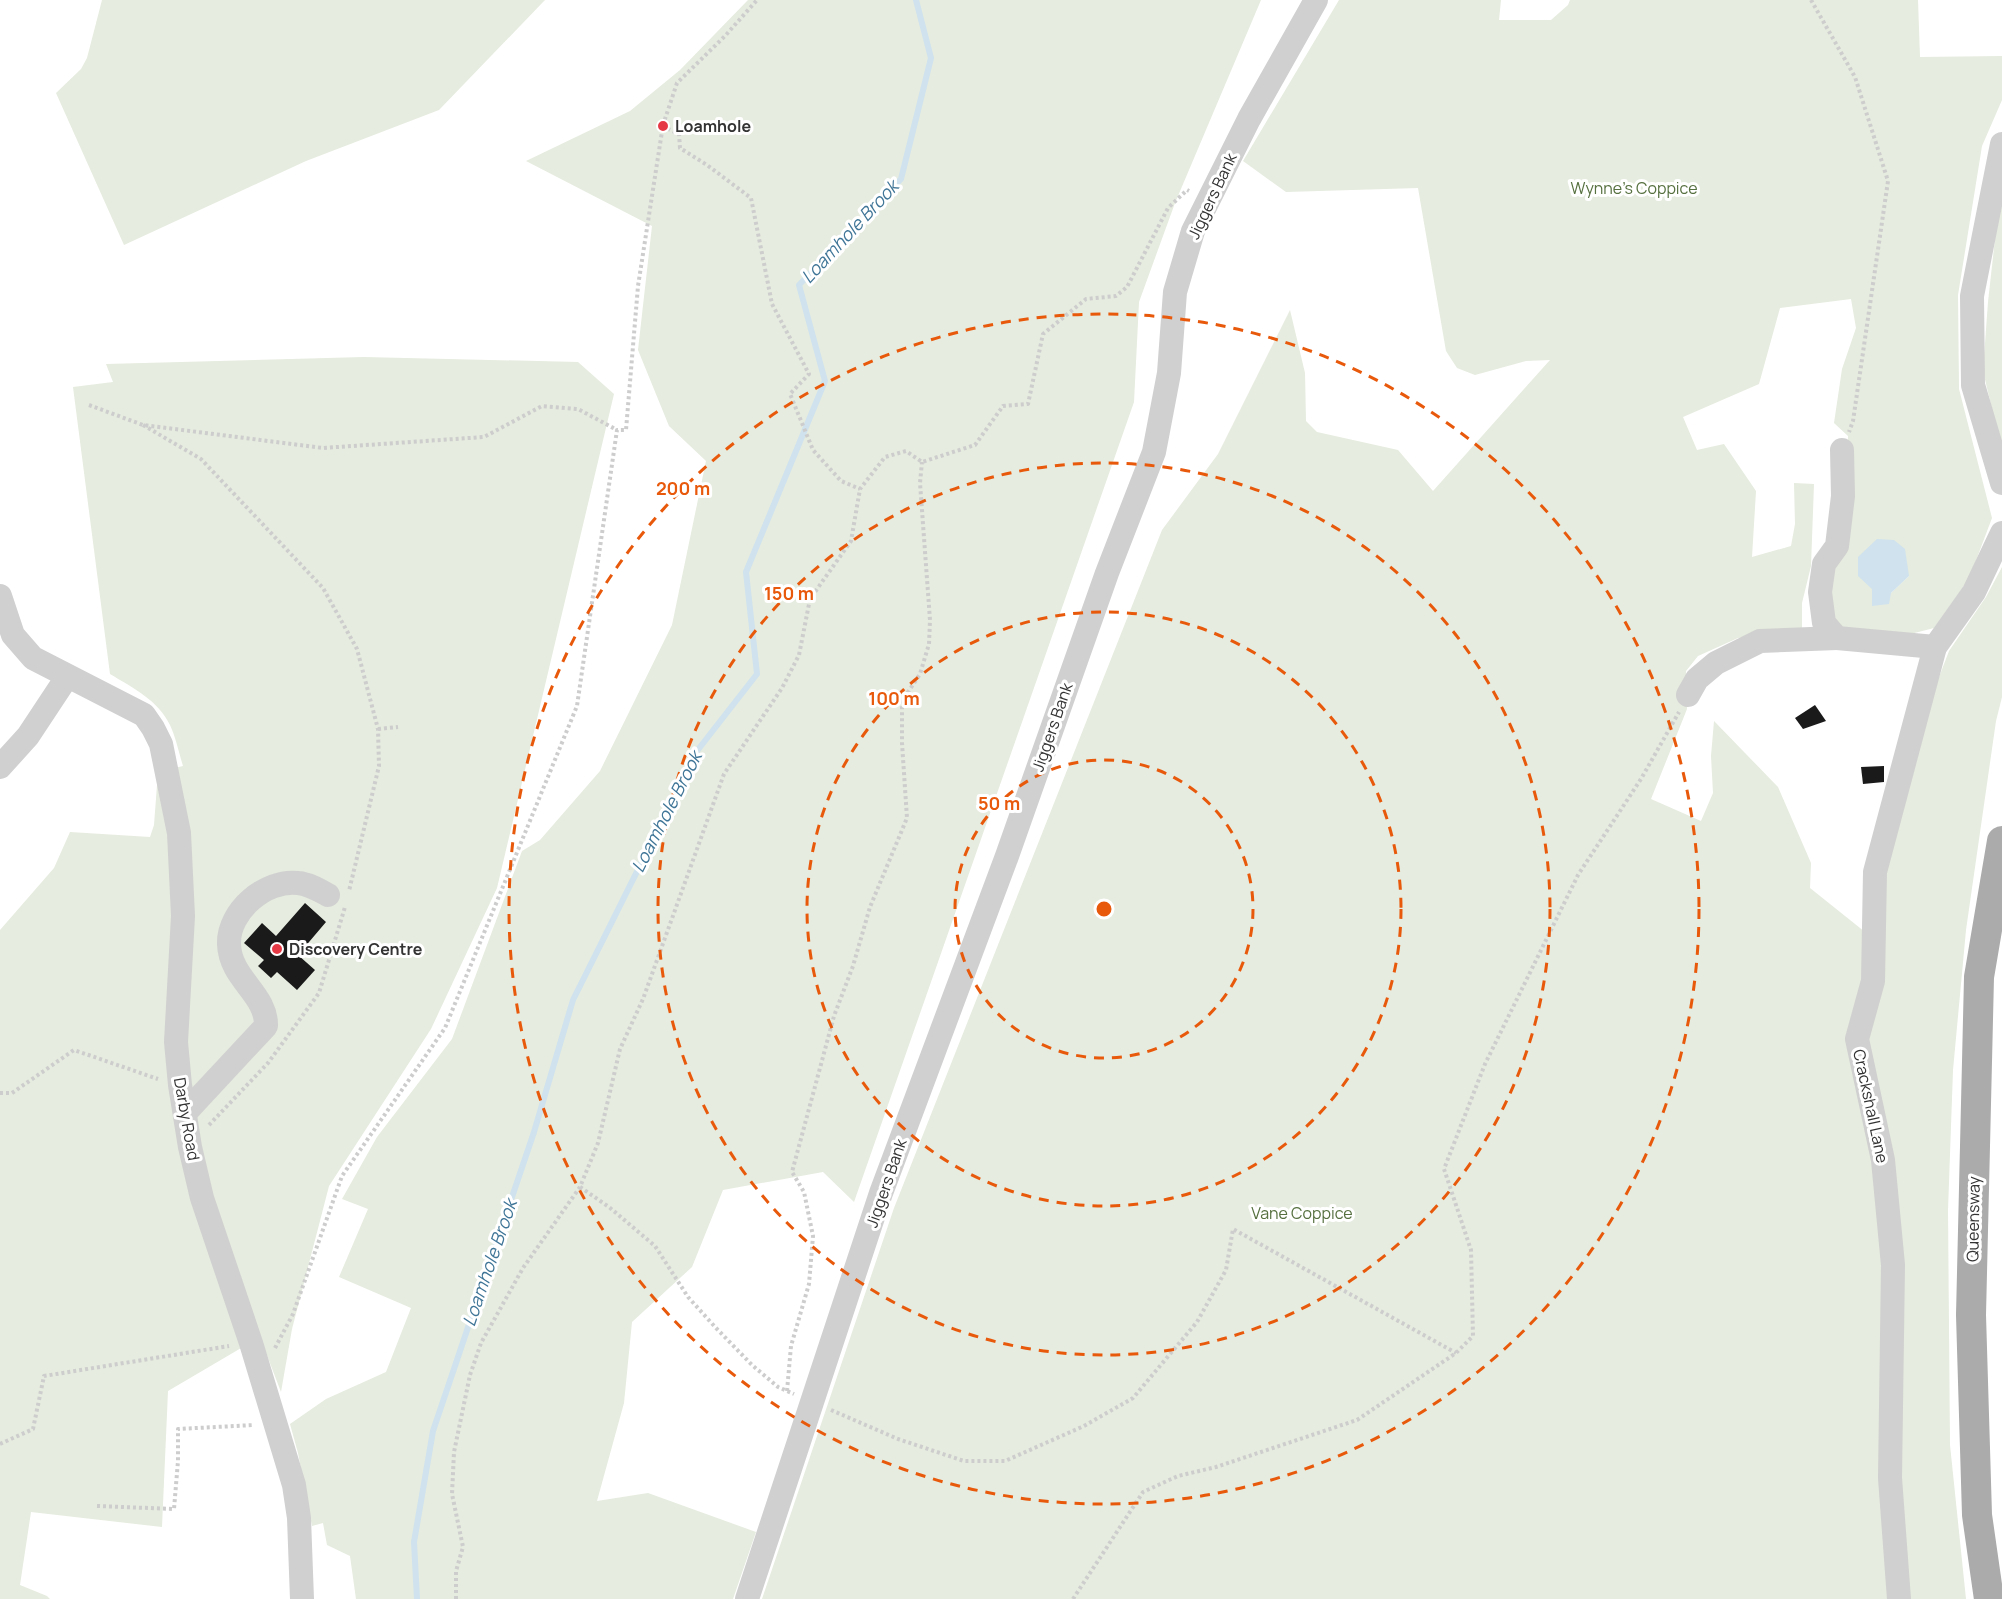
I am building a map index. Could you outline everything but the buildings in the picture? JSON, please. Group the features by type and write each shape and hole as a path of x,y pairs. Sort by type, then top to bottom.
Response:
{"main road":[{"name":"Queensway","path":"1989,1599 1977,1515 1971,1315 1979,977 2002,841"}],"street":[{"name":"Jiggers Bank","path":"747,1599 881,1193 1007,856 1107,573 1154,452 1169,372 1175,292 1193,231 1249,119 1316,0"},
{"path":"2002,144 1972,296 1973,385 2002,483"},
{"path":"1837,638 1824,623 1820,592 1824,564 1837,546 1843,496 1842,450"},
{"name":"Crackshall Lane","path":"1899,1599 1890,1479 1893,1265 1883,1160 1857,1039 1873,981 1875,872 1935,647 1974,592 2002,533"},
{"name":"Darby Road","path":"0,596 13,634 33,658 144,715 161,744 179,833 183,888 176,1042 189,1144 202,1198 251,1343 294,1485 299,1518 302,1599"},
{"path":"1688,695 1697,679 1716,663 1760,642 1837,638 1935,647"},
{"path":"0,767 28,736 67,677"},
{"path":"185,1113 266,1026 264,1010 240,978 231,957 229,938 235,916 269,888 285,883 299,883 316,888 328,895"}],"path":[{"path":"142,425 323,448 483,437 542,406 578,409 617,430 626,430 638,286 662,126 677,83 725,36 757,0"},
{"path":"1811,0 1855,77 1888,181 1853,421 1842,450"},
{"path":"662,126 679,134 680,148 751,198 772,304 809,374 790,394 813,450 842,481 860,489"},
{"path":"922,462 975,445 1003,406 1028,404 1043,334 1086,299 1116,296 1127,287 1168,208 1187,190 1211,195"},
{"path":"89,405 142,425 201,459 323,588 357,649 378,729 379,766 343,919 319,993 268,1063 189,1144"},
{"path":"261,1375 293,1314 342,1176 445,1028 577,706 617,430"},
{"path":"456,1599 456,1571 463,1547 452,1494 454,1452 470,1375 481,1343 523,1268 580,1187 598,1143 620,1050 643,999 724,774 782,688 799,655 810,599 851,541 860,489 885,457 906,451 922,462"},
{"path":"787,1391 791,1346 809,1284 813,1236 804,1192 792,1172 834,1016 854,966 870,907 907,818 902,701 920,674 929,644 930,620 921,503 922,462"},
{"path":"1073,1599 1143,1492 1178,1476 1216,1467 1358,1420 1456,1353 1473,1336 1471,1250 1444,1169 1485,1064 1578,875 1641,779 1688,695"},
{"path":"378,729 398,727"},
{"path":"0,1093 12,1094 74,1050 180,1086"},
{"path":"580,1187 609,1207 655,1246 688,1297 752,1365 778,1387 898,1439 964,1461 1005,1461 1084,1426 1133,1398 1197,1322 1226,1270 1233,1229 1456,1353"},
{"path":"0,1444 33,1430 44,1376 251,1343"},
{"path":"97,1506 174,1509 178,1429 275,1424"}],"green space":[{"path":"102,0 545,0 439,110 306,161 124,245 56,93 81,69 87,58"},
{"path":"748,0 1261,0 1175,203 1139,302 1134,402 854,1202 823,1172 723,1190 692,1267 632,1322 624,1403 597,1501 648,1493 756,1532 733,1599 356,1599 350,1556 327,1545 323,1523 312,1526 290,1424 326,1399 386,1372 411,1308 339,1277 368,1209 342,1199 377,1137 452,1039 522,851 540,840 600,771 672,625 706,461 669,426 638,350 652,226 526,161 630,111 680,70"},
{"name":"Vane Coppice","path":"1339,0 1501,0 1499,20 1551,20 1568,5 1570,0 1918,0 1920,57 2002,56 2002,100 1982,146 1958,295 1959,389 1992,518 1969,579 1934,628 1891,639 1839,631 1830,613 1829,573 1843,553 1848,436 1834,423 1842,369 1856,328 1851,299 1780,308 1759,384 1683,417 1697,450 1724,444 1756,491 1752,557 1791,546 1795,524 1794,483 1814,484 1811,566 1802,603 1802,631 1738,638 1698,656 1686,671 1687,709 1651,799 1701,821 1713,793 1711,756 1714,721 1778,787 1811,863 1810,888 1865,932 1936,685 1949,651 1986,597 2002,567 2002,697 1996,721 1966,930 1953,1070 1948,1210 1950,1445 1966,1599 762,1599 894,1208 1162,530 1218,454 1290,310 1305,373 1306,421 1317,432 1398,450 1433,491 1550,360 1526,361 1475,375 1457,368 1446,351 1418,188 1286,192 1243,161","holes":["1909,576 1891,593 1872,605 1873,589"]},
{"path":"2002,198 2002,451 1983,371 1988,302 1997,221"},
{"path":"364,357 578,362 614,394 497,888 431,1029 329,1186 292,1329 281,1392 260,1337 168,1391 162,1527 31,1512 20,1585 50,1599 0,1599 0,930 54,868 70,832 150,837 154,825 158,772 183,766 172,730 159,708 144,695 110,674 73,387 113,382 106,364"}],"water":[{"path":"1877,539 1894,540 1905,549 1909,576 1891,593 1889,604 1872,606 1872,589 1858,576 1858,557"}],"waterway":[{"name":"Loamhole Brook","path":"417,1599 414,1542 433,1431 534,1132 573,1000 697,751 757,674 746,572 825,381 799,285 901,179 931,58 916,0"}],"place":[{"name":"Loamhole","path":"663,126"},
{"name":"Discovery Centre","path":"277,949"}],"park label":[{"name":"Wynne's Coppice","path":"1634,188"}]}
